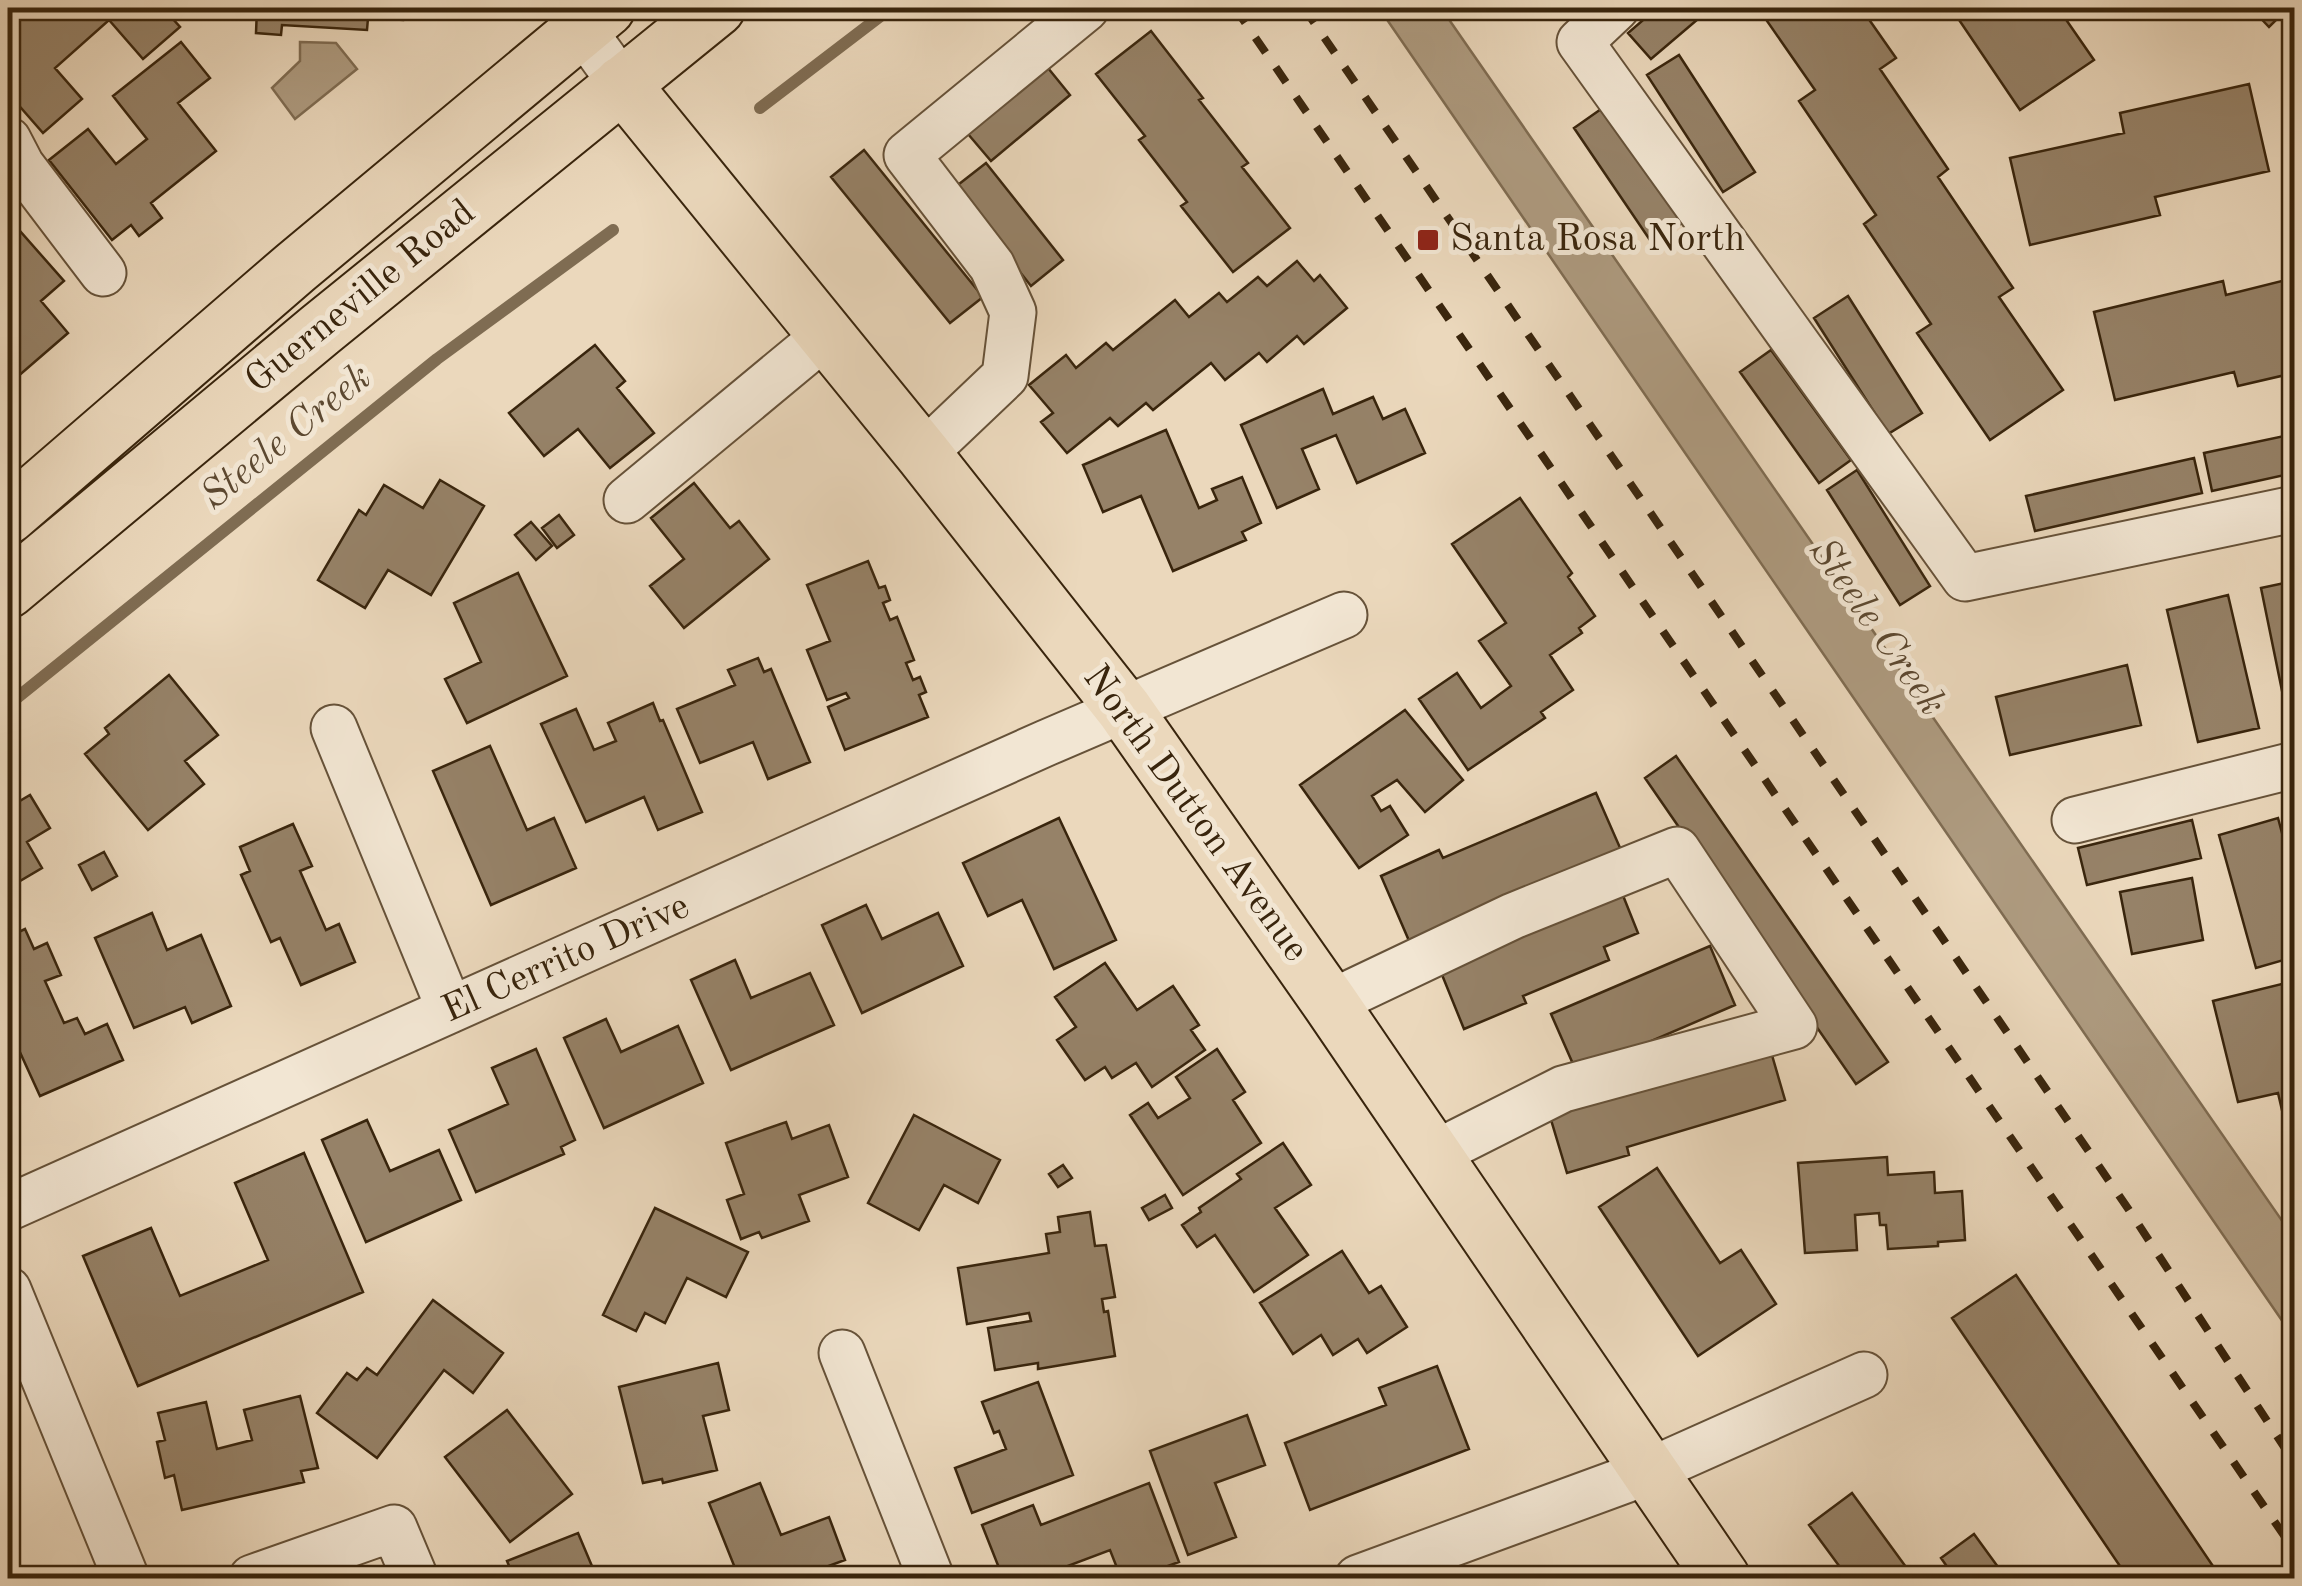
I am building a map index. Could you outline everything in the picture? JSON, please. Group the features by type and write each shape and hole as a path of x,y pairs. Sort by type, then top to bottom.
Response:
{"main road":[{"name":"Guerneville Road","path":"8,590 717,8"},
{"name":"Guerneville Road","path":"8,516 585,15"},
{"name":"North Dutton Avenue","path":"622,84 1124,709 1330,1003 1722,1578"}],"street":[{"path":"923,454 1005,376 1013,312 992,266 907,156 1086,8"},
{"path":"1616,8 1580,42 1965,578 2294,509"},
{"path":"585,15 622,84"},
{"path":"8,140 21,166 103,272"},
{"path":"627,500 826,335"},
{"name":"El Cerrito Drive","path":"8,1208 1124,709 1344,615"},
{"path":"334,728 450,1010"},
{"path":"2075,820 2294,765"},
{"path":"1330,1003 1513,916 1676,850 1794,1026 1563,1089 1432,1155"},
{"path":"8,1290 126,1578"},
{"path":"842,1352 931,1578"},
{"path":"1358,1578 1647,1472 1864,1375"},
{"path":"252,1578 394,1528 416,1578"}],"shaded area":[{"path":"1379,8 1441,8 2294,1238 2294,1338"},
{"path":"300,42 336,43 357,69 295,119 272,88 300,61"}],"building":[{"path":"26,8 163,8 180,27 143,59 109,20 55,68 82,99 43,133 8,93 8,15 12,20"},
{"path":"257,8 404,8 403,20 368,18 367,30 282,25 281,35 256,33"},
{"path":"1657,8 1711,8 1651,59 1628,33"},
{"path":"1758,8 1861,8 1896,58 1880,69 1948,169 1938,177 2013,288 1999,297 2063,390 1990,440 1917,333 1931,324 1864,224 1876,215 1799,101 1815,90"},
{"path":"1951,8 2058,8 2094,60 2020,110"},
{"path":"2251,8 2294,8 2294,32 2280,16 2269,27"},
{"path":"1151,31 1248,163 1242,167 1290,228 1233,272 1181,206 1187,202 1139,140 1145,136 1096,74"},
{"path":"181,42 210,78 178,103 216,151 151,203 162,218 139,236 131,225 112,240 49,160 88,129 116,164 147,139 113,96"},
{"path":"1679,55 1755,172 1723,192 1647,75"},
{"path":"1048,68 1070,95 991,161 968,134"},
{"path":"2249,84 2269,171 2155,197 2160,215 2030,245 2010,158 2124,133 2120,113"},
{"path":"1604,107 1682,223 1652,243 1574,128"},
{"path":"864,150 983,297 950,323 831,177"},
{"path":"986,163 1063,260 1031,286 954,188"},
{"path":"8,208 18,220 13,223 64,281 41,301 68,333 8,385 10,322"},
{"path":"1297,261 1314,281 1320,275 1347,308 1304,344 1297,336 1267,362 1259,353 1225,380 1211,363 1153,410 1146,403 1118,426 1110,418 1067,453 1041,422 1053,413 1029,385 1066,355 1076,368 1106,343 1113,350 1175,300 1189,317 1219,293 1227,302 1258,277 1267,286"},
{"path":"2294,278 2294,373 2238,386 2234,372 2115,400 2094,312 2223,281 2226,295"},
{"path":"1848,296 1922,413 1888,434 1814,318"},
{"path":"595,345 625,381 617,388 654,433 610,468 578,429 544,456 509,413"},
{"path":"1771,350 1851,460 1819,483 1740,372"},
{"path":"1323,389 1333,414 1373,397 1383,419 1405,409 1425,453 1357,483 1336,435 1302,449 1319,489 1277,508 1241,425"},
{"path":"1166,430 1199,508 1217,500 1212,489 1242,477 1261,523 1242,532 1246,540 1173,571 1141,496 1103,512 1083,465"},
{"path":"2294,434 2294,473 2212,491 2204,453"},
{"path":"2194,458 2202,493 2035,531 2026,496"},
{"path":"1857,470 1930,586 1900,605 1827,490"},
{"path":"440,480 484,506 431,595 388,570 365,608 318,580 359,510 366,515 384,485 423,508"},
{"path":"694,483 730,528 739,521 769,559 684,628 650,586 684,559 651,518"},
{"path":"1520,498 1572,573 1568,577 1595,616 1579,628 1582,633 1550,655 1573,690 1541,712 1545,718 1468,770 1419,699 1457,673 1481,708 1511,686 1479,641 1506,623 1452,544"},
{"path":"559,515 574,535 557,548 542,528"},
{"path":"531,522 552,546 536,560 515,535"},
{"path":"868,561 879,588 885,586 890,600 883,603 890,620 897,617 914,660 906,663 913,680 920,677 926,692 919,695 928,717 845,750 828,707 849,698 846,693 827,700 807,650 830,641 807,585"},
{"path":"518,573 567,676 467,723 445,679 481,662 454,603"},
{"path":"2294,581 2294,718 2288,720 2261,588"},
{"path":"2228,595 2259,728 2198,742 2167,610"},
{"path":"758,658 764,672 771,669 810,762 768,779 753,742 700,763 677,709 735,685 728,670"},
{"path":"2127,665 2141,725 2010,755 1996,697"},
{"path":"169,675 218,735 185,761 204,784 148,830 85,754 109,734 105,728"},
{"path":"653,703 702,812 658,830 644,797 586,822 541,724 576,709 594,750 616,741 608,723"},
{"path":"1405,710 1463,780 1425,812 1397,780 1372,796 1381,811 1390,806 1408,835 1359,868 1300,785"},
{"path":"490,746 527,830 554,818 576,868 491,905 433,771"},
{"path":"1676,756 1888,1062 1856,1084 1645,778"},
{"path":"1596,793 1621,850 1410,943 1381,876 1439,850 1443,858"},
{"path":"30,795 50,828 27,842 42,868 8,888 8,808"},
{"path":"1059,818 1116,940 1054,969 1022,900 988,916 963,863"},
{"path":"2278,818 2294,878 2294,957 2256,968 2219,835"},
{"path":"2192,820 2201,858 2087,885 2078,848"},
{"path":"293,824 312,866 300,871 326,930 339,924 355,962 301,985 280,938 271,942 241,875 250,871 240,847"},
{"path":"104,852 117,876 92,890 79,865"},
{"path":"2192,878 2203,940 2132,954 2120,892"},
{"path":"1622,893 1638,933 1604,947 1609,960 1523,996 1526,1003 1464,1029 1436,960"},
{"path":"866,905 882,939 938,913 963,966 862,1013 822,925"},
{"path":"152,913 167,950 201,935 231,1006 192,1023 185,1007 134,1028 95,938"},
{"path":"25,929 34,949 47,943 61,975 45,981 64,1023 77,1018 85,1034 107,1024 123,1060 40,1096 18,1048 10,1052 8,1047 8,937"},
{"path":"1710,946 1735,1005 1577,1073 1551,1014"},
{"path":"735,960 751,998 810,973 834,1025 731,1070 691,980"},
{"path":"1105,963 1137,1010 1173,986 1199,1025 1191,1030 1205,1050 1152,1087 1136,1063 1112,1078 1105,1067 1085,1080 1057,1040 1076,1027 1055,997"},
{"path":"2294,981 2294,1162 2278,1093 2238,1102 2213,1001"},
{"path":"606,1019 621,1052 678,1026 703,1083 604,1128 564,1038"},
{"path":"1767,1038 1785,1100 1627,1147 1629,1155 1567,1173 1546,1103"},
{"path":"536,1049 575,1140 561,1147 564,1154 476,1192 449,1130 508,1104 492,1068"},
{"path":"1217,1049 1245,1092 1233,1100 1261,1143 1183,1195 1130,1115 1148,1103 1158,1118 1190,1098 1176,1077"},
{"path":"914,1115 1000,1160 978,1203 944,1185 919,1230 868,1203"},
{"path":"367,1120 390,1171 439,1150 461,1200 366,1242 322,1140"},
{"path":"786,1122 792,1139 829,1125 848,1177 799,1195 809,1221 762,1238 759,1232 741,1239 727,1200 744,1194 726,1143"},
{"path":"1283,1143 1311,1185 1275,1208 1308,1255 1254,1292 1215,1235 1197,1247 1182,1225 1241,1179 1237,1174"},
{"path":"304,1153 363,1292 138,1386 83,1256 151,1228 180,1296 268,1260 235,1183"},
{"path":"1887,1157 1888,1175 1934,1172 1935,1193 1962,1191 1965,1240 1888,1249 1886,1225 1880,1225 1879,1213 1855,1215 1857,1250 1805,1253 1798,1163"},
{"path":"1063,1165 1072,1178 1058,1187 1049,1174"},
{"path":"1657,1168 1720,1263 1741,1250 1776,1304 1698,1356 1599,1207"},
{"path":"1165,1195 1172,1208 1149,1220 1142,1208"},
{"path":"655,1208 748,1252 726,1297 687,1278 665,1323 645,1313 636,1331 603,1315"},
{"path":"1090,1212 1095,1246 1106,1245 1115,1297 1102,1299 1104,1312 1108,1311 1115,1356 1038,1369 1038,1363 995,1370 988,1328 1031,1321 1029,1313 967,1324 958,1268 1049,1253 1046,1234 1060,1232 1058,1217"},
{"path":"1342,1251 1369,1293 1381,1286 1407,1327 1367,1353 1358,1339 1333,1355 1321,1335 1293,1354 1260,1303"},
{"path":"2016,1275 2221,1578 2128,1578 1952,1318"},
{"path":"433,1300 503,1353 473,1393 444,1370 377,1458 317,1413 347,1373 357,1380 367,1368 377,1375"},
{"path":"718,1363 729,1410 703,1416 717,1470 663,1483 662,1479 643,1483 619,1387"},
{"path":"1437,1366 1469,1449 1310,1510 1285,1443 1386,1405 1379,1388"},
{"path":"1038,1382 1073,1475 972,1513 955,1468 1006,1449 999,1431 994,1433 982,1402"},
{"path":"300,1396 318,1468 301,1471 304,1482 182,1510 174,1475 165,1478 157,1442 165,1440 158,1413 206,1402 217,1449 252,1440 244,1410"},
{"path":"507,1410 572,1494 510,1542 445,1457"},
{"path":"1247,1415 1265,1465 1215,1483 1236,1537 1188,1555 1150,1451"},
{"path":"760,1483 781,1535 829,1517 845,1560 796,1578 739,1578 709,1503"},
{"path":"1149,1483 1179,1562 1135,1578 1121,1578 1110,1550 1036,1578 1003,1578 982,1525 1033,1505 1041,1525"},
{"path":"1852,1493 1914,1578 1848,1578 1809,1525"},
{"path":"578,1533 597,1578 514,1578 507,1561"},
{"path":"1974,1534 2006,1578 1955,1578 1941,1558"}],"waterway":[{"name":"Steele Creek","path":"760,108 891,8"},
{"name":"Steele Creek","path":"8,705 437,359 613,230"}],"railway":[{"path":"1235,8 2294,1550"},
{"path":"1304,8 2129,1210 2294,1462"}],"place":[{"name":"Santa Rosa North","path":"1428,240"}]}
